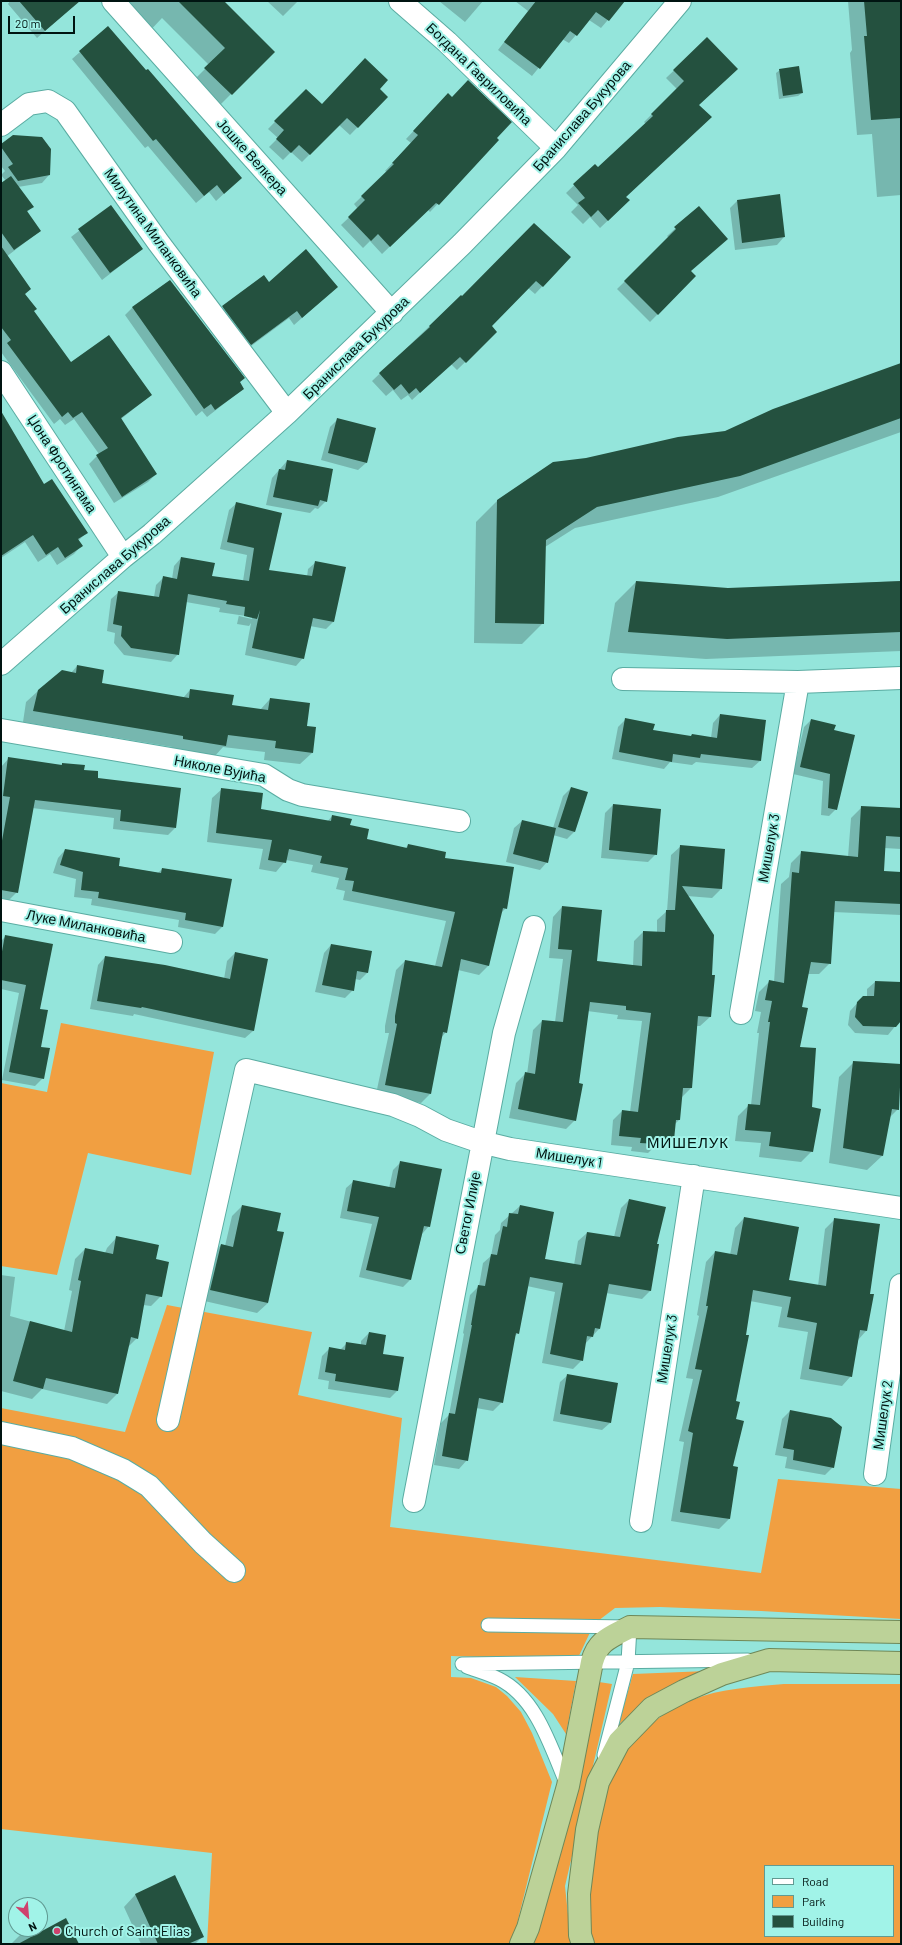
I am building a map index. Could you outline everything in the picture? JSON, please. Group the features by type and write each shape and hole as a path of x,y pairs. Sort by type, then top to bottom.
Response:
{"highway":[{"path":"521,1944 528,1928 568,1786 594,1653 603,1641 630,1627 901,1632"},
{"path":"583,1944 580,1935 580,1894 587,1830 598,1782 619,1742 652,1708 684,1691 722,1674 769,1660 901,1663"}],"street":[{"name":"Јошке Велкера","path":"113,1 392,313"},
{"name":"Богдана Гавриловића","path":"400,1 447,42 556,148"},
{"name":"Бранислава Букурова","path":"1,664 123,557 152,534 287,413 392,313 556,148 673,4"},
{"name":"Милутина Миланковића","path":"1,125 29,104 48,101 65,111 158,242 287,413"},
{"name":"Џона Фротингама","path":"1,372 123,557"},
{"path":"623,679 798,682 901,678"},
{"name":"Мишелук 3","path":"741,1013 798,682"},
{"name":"Николе Вујића","path":"1,730 264,775 288,790 302,795 459,821"},
{"name":"Луке Миланковића","path":"1,910 171,942"},
{"name":"Светог Илије","path":"414,1501 481,1142 504,1033 534,927"},
{"name":"Мишелук 1","path":"168,1420 246,1070 392,1105 420,1116 446,1130 481,1142 510,1149 901,1208"},
{"name":"Мишелук 3","path":"641,1521 694,1176"},
{"name":"Мишелук 2","path":"875,1474 901,1285"},
{"path":"1,1433 72,1448 123,1470 149,1486 203,1543 234,1571"}],"lane":[{"path":"488,1624 630,1627 628,1662 598,1782"},
{"path":"568,1786 542,1728 527,1703 514,1689 499,1679 462,1664 769,1660"}],"green space":[{"path":"61,1023 214,1052 191,1175 88,1153 57,1275 1,1266 1,1083 47,1092"},
{"path":"167,1305 312,1332 298,1395 402,1418 390,1527 761,1573 778,1479 901,1489 901,1619 660,1607 615,1608 594,1624 577,1660 451,1656 451,1677 471,1678 496,1687 507,1696 521,1712 532,1733 552,1782 516,1928 509,1944 207,1944 212,1853 1,1829 1,1408 125,1432"},
{"path":"707,1671 644,1704 618,1725 633,1674"},
{"path":"515,1677 576,1681 566,1734 553,1714"},
{"path":"599,1682 612,1684 565,1886 571,1944 534,1944 551,1888"},
{"path":"784,1684 901,1684 901,1944 594,1944 590,1922 590,1899 597,1828 602,1801 614,1772 622,1758 641,1734 664,1714 678,1706 703,1696 737,1689"}],"building":[{"path":"19,1 80,1 45,31"},
{"path":"178,1 224,1 275,52 232,95 204,68 225,48"},
{"path":"536,1 625,1 609,21 596,12 577,36 570,31 540,69 504,42"},
{"path":"864,1 901,1 901,118 871,120 864,36 867,36"},
{"path":"108,26 146,70 148,69 242,178 224,194 217,185 204,196 156,139 153,141 79,51"},
{"path":"707,37 738,69 699,105 712,117 626,197 630,200 608,221 598,210 591,217 578,203 585,198 573,184 595,164 598,167 653,116 651,114 684,81 673,70"},
{"path":"365,58 388,80 380,89 388,97 358,128 347,118 310,155 299,145 291,153 276,139 284,130 274,121 306,89 322,104"},
{"path":"799,66 803,93 783,96 779,69"},
{"path":"468,80 512,122 497,138 499,140 439,205 436,203 390,247 378,234 371,241 348,217 365,200 361,196 394,164 392,163 418,135 413,131 448,93 452,97"},
{"path":"13,135 42,137 51,149 50,175 18,181 8,167 13,164 1,147 1,144"},
{"path":"11,176 34,207 27,211 41,231 14,250 1,232 1,183"},
{"path":"780,194 785,237 742,243 737,200"},
{"path":"111,205 143,249 110,273 78,229"},
{"path":"699,206 728,239 691,271 696,276 658,315 624,281 676,229 674,227"},
{"path":"534,223 571,257 543,287 536,281 492,326 497,332 466,363 460,357 420,393 416,388 409,394 401,384 394,390 379,373 430,327 429,326 461,295 462,296"},
{"path":"1,246 31,289 25,294 37,309 34,311 71,362 109,335 152,395 121,418 157,474 122,497 96,455 108,448 82,412 73,418 68,412 62,417 7,343 11,340 1,327"},
{"path":"306,249 338,287 302,318 297,311 251,345 222,306 264,275 269,282"},
{"path":"170,280 245,378 240,382 244,389 215,410 211,404 204,409 132,307"},
{"path":"901,363 901,418 740,476 597,507 546,540 544,624 495,623 497,500 553,462 586,458 678,437 725,431 773,409"},
{"path":"1,411 44,484 52,479 88,533 78,539 83,546 65,558 58,547 46,555 33,535 1,556"},
{"path":"337,418 376,428 367,463 328,453"},
{"path":"287,460 333,469 327,502 320,500 318,506 273,497 279,469 285,470"},
{"path":"236,502 282,513 269,570 312,576 315,561 346,567 334,622 313,618 304,659 252,648 260,610 257,619 244,616 245,607 226,604 227,601 188,594 179,655 131,648 121,636 122,626 113,624 118,591 159,597 163,576 177,579 181,557 215,563 212,576 249,581 254,548 227,542"},
{"path":"636,581 728,588 901,581 901,632 727,639 628,632"},
{"path":"77,665 104,670 102,683 189,698 190,689 234,695 232,705 268,710 270,698 310,703 307,726 316,727 313,753 275,748 276,741 228,735 226,746 183,739 183,736 33,711 38,690 62,670 76,673"},
{"path":"720,714 766,720 761,761 701,754 700,758 673,754 672,762 619,752 625,718 655,724 653,730 691,736 692,734 717,738"},
{"path":"811,719 836,725 834,730 855,735 837,810 828,808 830,774 800,767"},
{"path":"8,757 62,765 62,763 85,765 84,770 98,771 98,778 181,788 176,828 120,821 121,810 35,800 18,893 1,890 1,846 10,797 3,796"},
{"path":"571,787 588,792 575,832 558,827"},
{"path":"221,788 263,793 261,809 331,821 332,815 352,819 350,825 369,829 367,839 407,848 408,844 446,852 445,858 514,867 507,909 503,908 489,966 461,959 447,1033 443,1032 431,1094 385,1085 397,1024 395,1023 395,1016 405,960 442,967 455,912 352,891 354,881 345,880 348,868 320,863 322,856 289,849 286,863 268,860 272,840 216,833"},
{"path":"613,804 661,809 657,855 609,850"},
{"path":"861,806 901,808 901,837 886,836 884,871 901,872 901,904 835,901 831,964 811,962 802,1007 808,1008 800,1047 816,1048 812,1107 821,1109 813,1152 769,1146 771,1132 745,1130 748,1104 760,1105 770,1022 768,1022 772,1001 765,1000 769,980 784,983 792,872 799,873 801,851 858,857"},
{"path":"522,820 556,828 548,863 513,854"},
{"path":"680,845 725,849 722,889 682,886 714,935 712,975 715,975 711,1017 698,1016 692,1088 683,1088 680,1120 676,1120 674,1140 658,1139 658,1144 640,1143 641,1138 619,1136 622,1110 638,1112 651,1013 626,1010 626,1006 590,1002 579,1083 583,1084 576,1121 518,1109 525,1072 535,1074 542,1020 563,1022 572,950 558,949 562,906 602,910 597,961 642,966 643,931 665,932 666,910 675,910"},
{"path":"65,849 120,858 119,866 161,873 162,868 232,879 223,927 185,920 186,913 98,898 99,892 81,890 83,872 60,865"},
{"path":"5,935 53,944 40,1009 48,1010 41,1047 50,1048 44,1079 9,1072 26,985 1,980 1,957"},
{"path":"331,944 372,951 368,973 357,971 354,991 322,985"},
{"path":"235,952 268,959 254,1031 142,1007 97,1001 105,956 165,965 230,979"},
{"path":"875,981 901,982 901,1021 896,1027 863,1026 855,1017 857,1002 863,996 874,996"},
{"path":"853,1061 901,1064 899,1110 892,1109 883,1156 843,1148"},
{"path":"400,1161 442,1169 430,1227 424,1226 411,1280 366,1270 379,1217 347,1211 353,1180 395,1188"},
{"path":"629,1199 666,1207 657,1244 659,1244 651,1291 609,1284 600,1329 595,1328 593,1337 587,1336 583,1361 550,1354 563,1283 530,1277 519,1334 516,1333 503,1403 479,1398 468,1461 442,1456 449,1413 455,1414 478,1285 485,1286 491,1254 497,1255 503,1226 507,1227 509,1213 518,1214 520,1205 554,1212 545,1259 581,1265 587,1232 620,1237"},
{"path":"242,1205 281,1213 277,1231 284,1232 268,1303 210,1290 221,1244 233,1247"},
{"path":"744,1217 799,1227 789,1280 826,1286 834,1218 880,1224 870,1294 874,1294 867,1331 860,1330 852,1377 809,1369 817,1323 787,1317 791,1297 753,1290 746,1335 749,1335 736,1401 740,1402 736,1419 744,1421 733,1466 738,1467 730,1519 680,1512 693,1433 688,1431 702,1370 695,1369 708,1306 706,1306 715,1251 737,1255"},
{"path":"116,1236 159,1245 156,1259 169,1262 162,1297 146,1294 138,1339 131,1337 118,1394 46,1378 43,1389 13,1381 30,1321 72,1332 81,1281 78,1280 85,1248 113,1254"},
{"path":"369,1332 386,1335 383,1354 404,1357 398,1391 335,1381 336,1374 325,1372 329,1347 345,1350 346,1342 366,1345"},
{"path":"567,1374 618,1383 611,1423 560,1414"},
{"path":"790,1410 831,1418 842,1427 834,1468 793,1460 794,1450 783,1448"},
{"path":"175,1875 204,1937 188,1944 158,1944 135,1894"},
{"name":"Church of Saint Elias","path":"66,1918 79,1944 18,1944 31,1937 48,1937 48,1928"}],"place":[{"name":"Church of Saint Elias","path":"57,1931"}],"district":[{"name":"МИШЕЛУК","path":"688,1143"}]}
